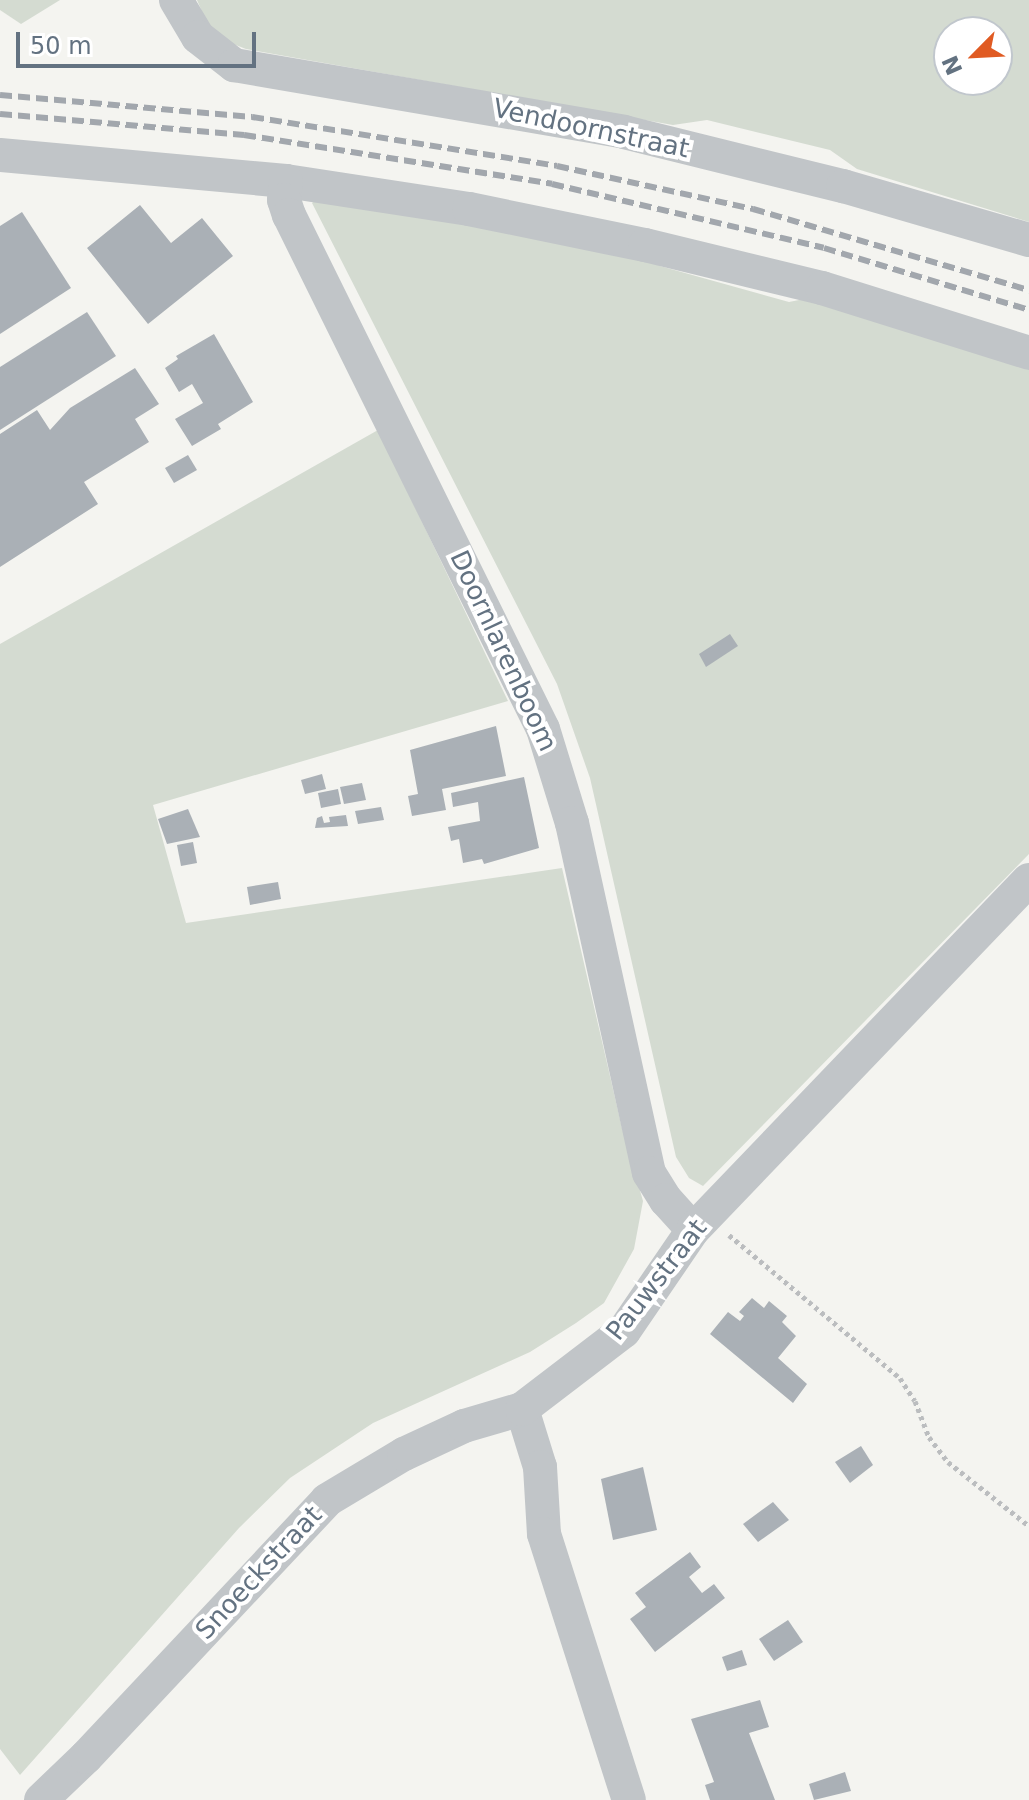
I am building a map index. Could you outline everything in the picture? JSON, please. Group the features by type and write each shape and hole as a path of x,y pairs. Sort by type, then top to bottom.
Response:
{"street":[{"name":"Vendoornstraat","path":"176,0 198,37 234,65 624,132 843,186 1029,240"},
{"path":"0,155 286,181 469,209 645,245 822,288 1029,353"},
{"name":"Doornlarenboom","path":"286,181 284,200 289,215 543,729 572,823 649,1173 666,1200 700,1223"},
{"name":"Pauwstraat","path":"522,1409 624,1331 700,1223 1029,880"},
{"path":"522,1409 540,1467 544,1534 629,1800"},
{"name":"Snoeckstraat","path":"41,1800 86,1757 327,1500 404,1454 464,1426 522,1409"}],"path":[{"path":"700,1223 900,1378 929,1437 948,1462 1029,1526"}],"shaded area":[{"path":"0,0 60,0 21,24 0,10"},
{"path":"197,0 1029,0 1029,222 857,169 830,150 707,120 673,125 246,49 223,40 207,23"},
{"path":"321,194 644,252 660,266 789,302 819,296 1029,364 1029,854 703,1186 689,1178 676,1157 590,778 557,684 312,203"},
{"path":"378,430 508,701 153,805 186,923 562,868 622,1128 643,1201 634,1249 604,1303 576,1323 530,1352 373,1423 290,1478 239,1528 20,1775 0,1749 0,644"}],"building":[{"path":"140,205 171,243 202,218 233,256 148,324 87,248"},
{"path":"22,212 71,288 0,334 0,226"},
{"path":"87,312 116,356 0,430 0,367"},
{"path":"214,334 253,402 218,424 221,429 192,446 175,419 203,403 192,384 179,392 165,368 178,359 176,356"},
{"path":"135,368 159,404 135,419 149,442 84,482 98,504 0,567 0,434 37,410 50,430 70,408"},
{"path":"188,455 197,470 174,483 165,468"},
{"path":"730,634 738,646 706,667 699,654"},
{"path":"496,726 506,776 442,789 446,810 412,816 408,796 418,794 410,750"},
{"path":"322,774 326,789 305,794 301,780"},
{"path":"524,777 539,848 484,864 482,859 463,863 459,839 451,841 448,827 480,821 478,802 453,807 451,793"},
{"path":"362,783 366,800 344,804 340,787"},
{"path":"338,789 341,804 321,808 318,793"},
{"path":"381,807 384,820 358,824 355,811"},
{"path":"188,809 200,837 167,844 158,819"},
{"path":"346,815 348,826 315,828 317,818 322,816 324,823 330,822 329,817"},
{"path":"193,842 197,863 181,866 177,845"},
{"path":"278,882 281,899 250,905 247,887"},
{"path":"752,1298 764,1308 769,1301 787,1316 782,1322 796,1336 778,1358 807,1384 793,1403 710,1334 728,1312 740,1321 744,1316 739,1312"},
{"path":"861,1446 873,1465 850,1483 835,1462"},
{"path":"643,1467 657,1530 613,1540 601,1479"},
{"path":"773,1502 789,1520 758,1542 743,1524"},
{"path":"690,1552 701,1567 689,1577 702,1593 714,1584 725,1598 655,1652 630,1619 646,1607 635,1593"},
{"path":"788,1620 803,1642 774,1661 759,1639"},
{"path":"742,1650 747,1665 727,1671 722,1657"},
{"path":"760,1700 769,1727 749,1733 775,1800 710,1800 705,1785 714,1782 691,1719"},
{"path":"845,1772 851,1791 814,1800 809,1784"}],"railway":[{"path":"0,95 252,117 557,166 753,209 1029,290"},
{"path":"0,114 244,135 552,184 824,248 1029,310"}]}
